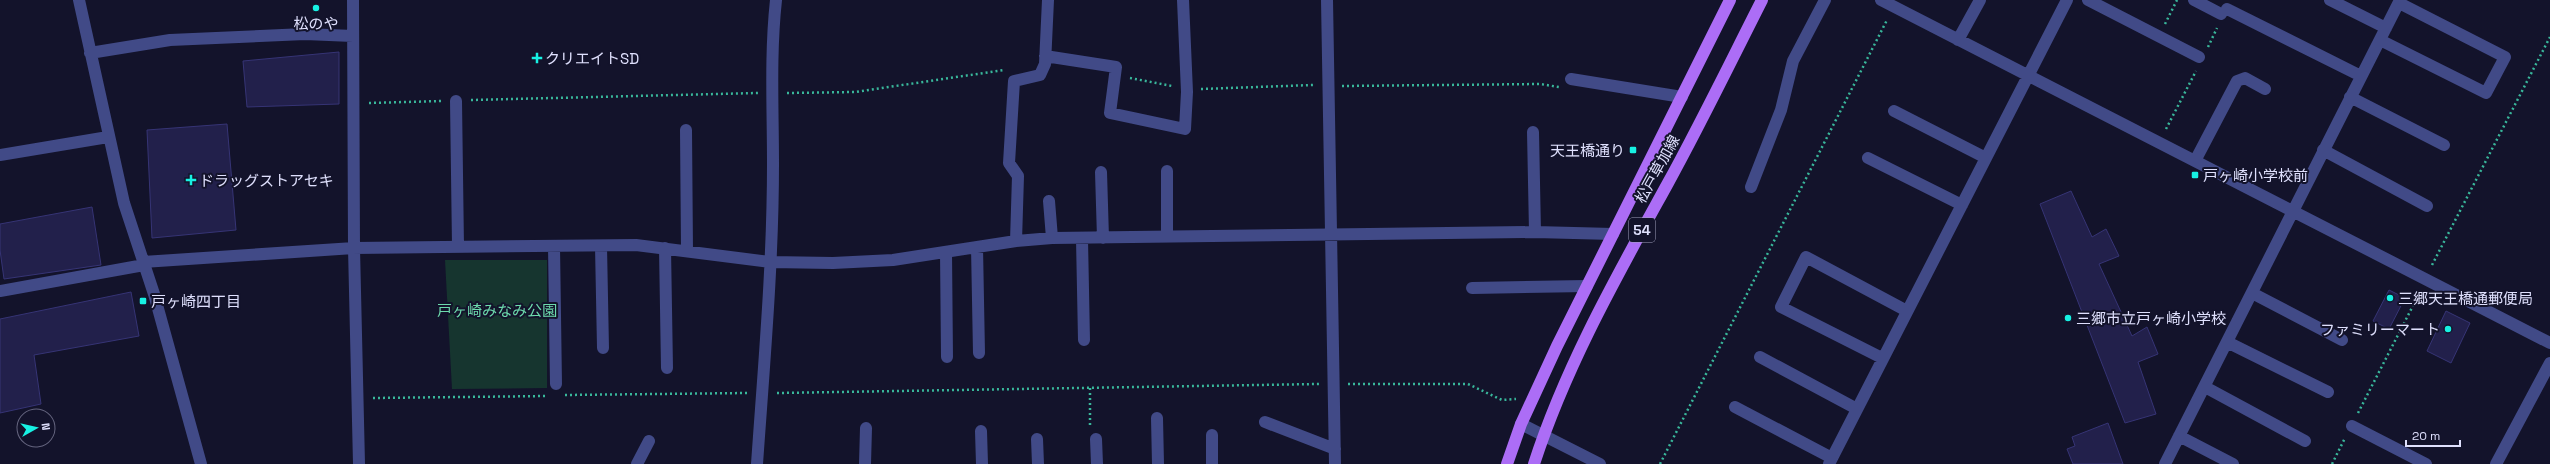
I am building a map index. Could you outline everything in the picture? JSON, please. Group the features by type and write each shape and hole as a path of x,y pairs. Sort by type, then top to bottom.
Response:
{"main road":[{"name":"松戸草加線","path":"1506,464 1521,424 1587,286 1730,0"},
{"name":"松戸草加線","path":"1534,464 1543,435 1576,356 1604,301 1702,121 1762,0"}],"street":[{"path":"79,0 124,203 143,263 201,464"},
{"path":"353,0 354,248 358,464"},
{"path":"757,464 770,262 773,164 771,44 776,0"},
{"path":"1016,241 1018,176 1009,163 1014,81 1040,75 1045,56 1048,0"},
{"path":"1045,56 1116,67 1110,113 1185,129 1187,92 1183,0"},
{"path":"1328,0 1335,464"},
{"path":"1751,187 1781,110 1794,61 1825,0"},
{"path":"1881,0 2550,343"},
{"path":"1958,40 1980,0"},
{"path":"1735,407 1830,461 2067,0"},
{"path":"2088,0 2199,57"},
{"path":"2194,0 2224,11 2361,76"},
{"path":"2330,0 2386,28"},
{"path":"2165,464 2399,1 2505,57 2486,93 2380,40"},
{"path":"90,53 170,40 242,39 305,34 353,36"},
{"path":"2195,162 2237,81 2245,78 2265,89"},
{"path":"1571,79 1682,97"},
{"path":"2350,97 2444,145"},
{"path":"456,101 458,248"},
{"path":"1894,111 1986,158"},
{"path":"686,130 687,251"},
{"path":"1533,132 1535,232"},
{"path":"0,155 108,136"},
{"path":"2323,150 2427,206"},
{"path":"1868,158 1962,205"},
{"path":"1167,171 1168,237"},
{"path":"1101,172 1103,238"},
{"path":"1049,201 1052,238"},
{"path":"0,292 143,263 354,248 636,245 770,262 893,260 1016,241 1052,238 1082,239 1535,232 1613,234"},
{"path":"1082,239 1084,340"},
{"path":"554,246 555,390"},
{"path":"601,246 603,348"},
{"path":"977,247 979,352"},
{"path":"665,248 667,368"},
{"path":"946,252 947,357"},
{"path":"1882,358 1781,307 1806,257 1907,311"},
{"path":"1472,288 1587,286"},
{"path":"2252,293 2342,340"},
{"path":"2227,342 2328,392"},
{"path":"1760,357 1857,409"},
{"path":"2496,464 2550,363"},
{"path":"2205,387 2305,441"},
{"path":"1157,418 1158,464"},
{"path":"1265,422 1335,450"},
{"path":"1521,424 1600,464"},
{"path":"2352,426 2426,464"},
{"path":"865,464 866,428"},
{"path":"981,431 982,464"},
{"path":"1212,435 1212,464"},
{"path":"2180,436 2233,464"},
{"path":"1037,439 1038,464"},
{"path":"1096,439 1097,464"},
{"path":"637,464 649,441"}],"path":[{"path":"2159,36 2177,0"},
{"path":"1660,464 1894,6"},
{"path":"2430,269 2550,37"},
{"path":"2332,464 2422,288"},
{"path":"562,396 1334,383 1468,384 1502,400 1520,399"},
{"path":"1090,388 1090,431 1096,439"},
{"path":"369,398 555,390"}],"green space":[{"name":"戸ヶ崎みなみ公園","path":"445,260 547,260 547,388 452,389"}],"building":[{"path":"339,52 339,104 247,107 243,61"},
{"name":"ドラッグストアセキ","path":"227,124 236,230 152,238 147,130"},
{"path":"2071,191 2092,237 2106,229 2119,256 2099,264 2132,336 2147,327 2158,354 2138,362 2156,414 2125,423 2040,204"},
{"path":"92,207 101,265 4,279 0,250 0,224"},
{"path":"2389,290 2405,298 2389,329 2373,321"},
{"path":"131,292 139,336 34,355 41,404 16,408 16,409 0,413 0,319"},
{"path":"2446,311 2470,323 2451,363 2427,351"},
{"path":"2108,423 2123,464 2073,464 2067,449 2075,446 2072,437"}],"place":[{"name":"松のや","path":"316,8"},
{"name":"クリエイトSD","path":"537,58"},
{"name":"天王橋通り","path":"1633,150"},
{"name":"戸ヶ崎小学校前","path":"2195,175"},
{"name":"ドラッグストアセキ","path":"191,180"},
{"name":"三郷天王橋通郵便局","path":"2390,298"},
{"name":"戸ヶ崎四丁目","path":"143,301"},
{"name":"三郷市立戸ヶ崎小学校","path":"2068,318"},
{"name":"ファミリーマート","path":"2448,329"}]}
